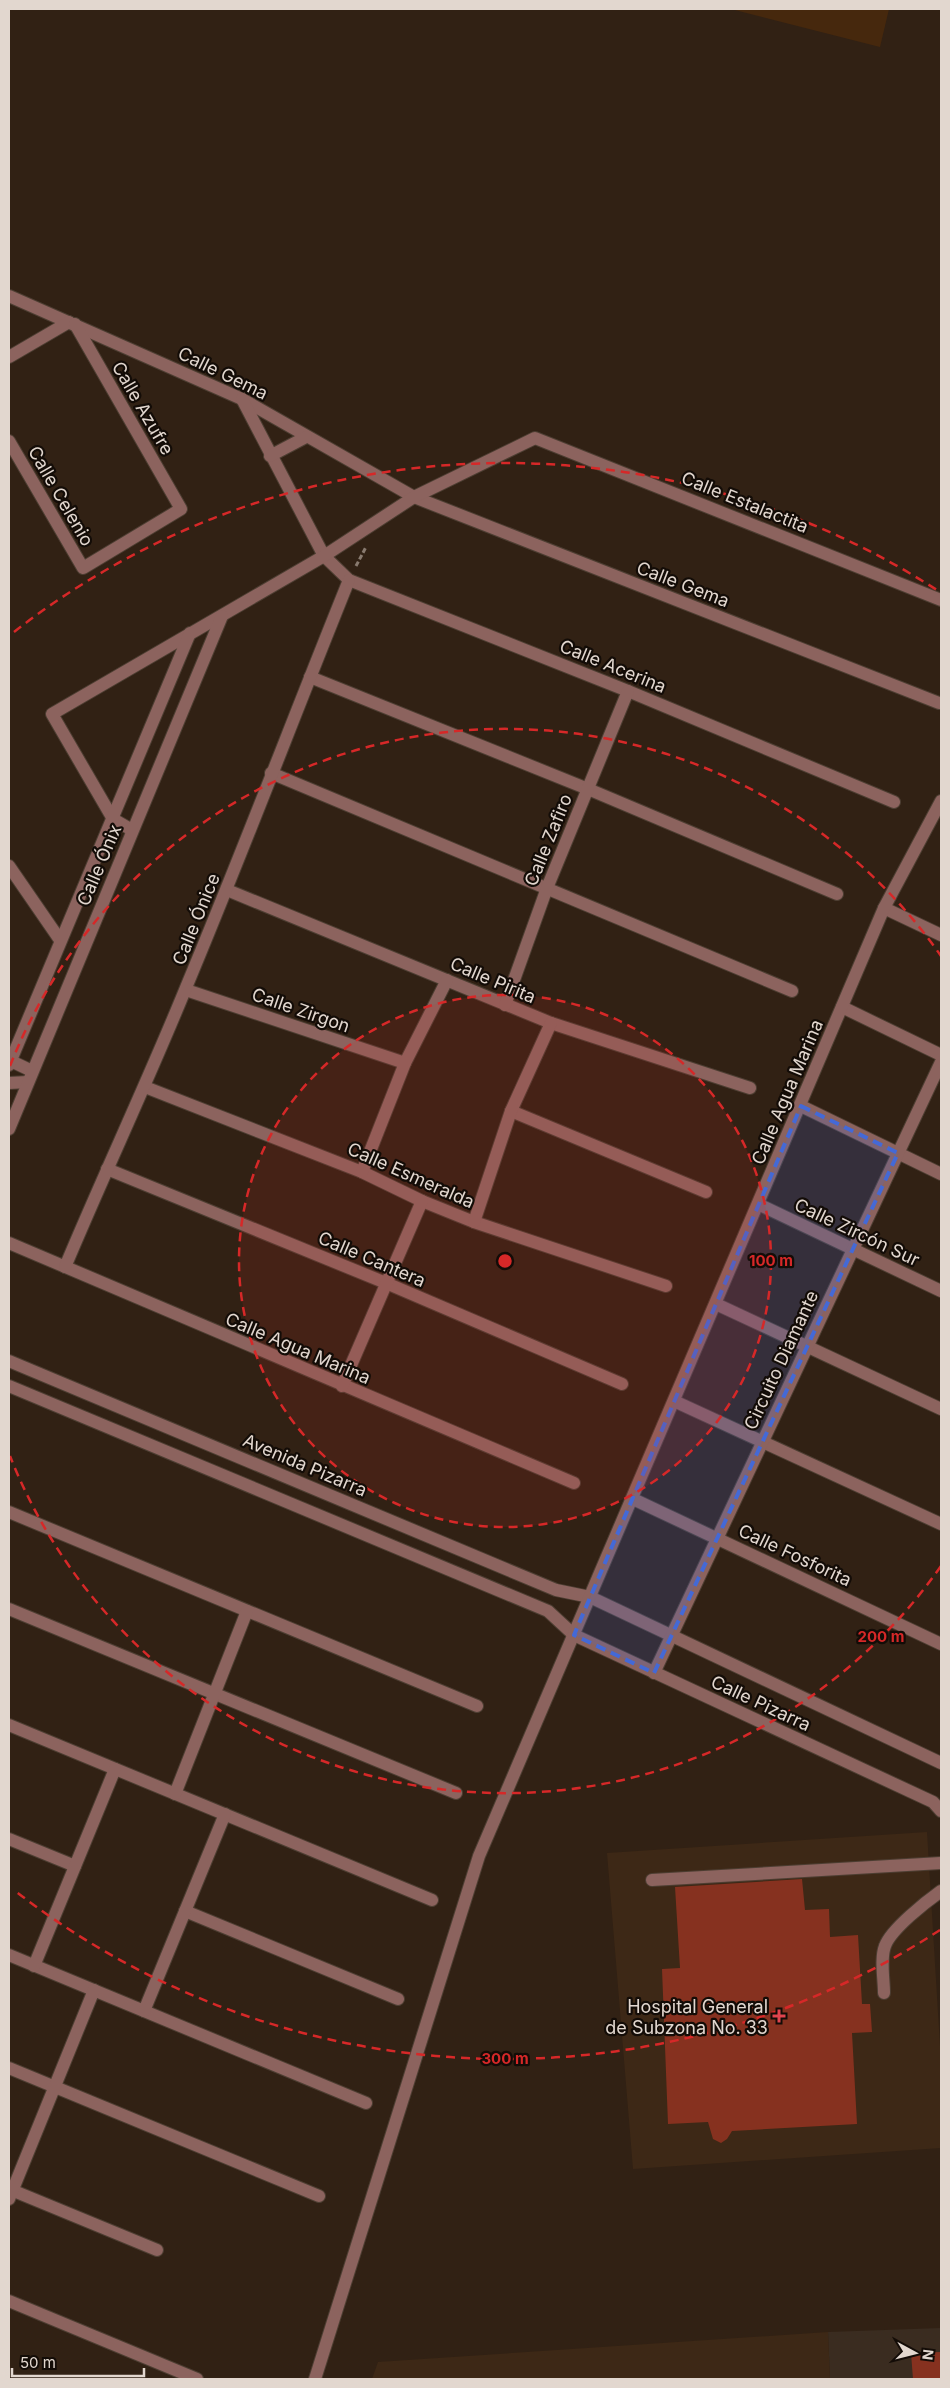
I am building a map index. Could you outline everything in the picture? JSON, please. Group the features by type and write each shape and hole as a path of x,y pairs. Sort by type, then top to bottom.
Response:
{"street":[{"name":"Calle Gema","path":"9,296 242,399 306,438 414,497 939,703"},
{"path":"9,357 72,323"},
{"name":"Calle Azufre","path":"72,323 181,509 84,568"},
{"name":"Calle Acerina","path":"242,399 270,456 324,556 349,580 628,691 894,802"},
{"path":"270,456 306,438"},
{"name":"Calle Estalactita","path":"414,497 535,438 941,600"},
{"name":"Calle Celenio","path":"9,441 84,568"},
{"path":"132,830 113,819 52,714 324,556 414,497"},
{"name":"Calle Ónice","path":"65,1267 186,990 349,580"},
{"name":"Calle Ónix","path":"9,1129 222,616"},
{"name":"Calle Ónix","path":"9,1061 113,819 190,633"},
{"path":"310,677 588,789 837,894"},
{"name":"Calle Zafiro","path":"505,1005 547,888 628,691"},
{"path":"271,773 792,991"},
{"name":"Calle Agua Marina","path":"315,2379 479,1856 884,908 937,816 941,801"},
{"path":"9,866 60,940"},
{"name":"Calle Pirita","path":"226,890 551,1023 750,1088"},
{"path":"884,908 941,935"},
{"path":"362,1172 405,1063 447,980"},
{"name":"Calle Zirgon","path":"186,990 405,1063"},
{"path":"842,1007 941,1055"},
{"path":"474,1222 511,1111 551,1023"},
{"path":"9,1061 30,1077"},
{"name":"Circuito Diamante","path":"654,1673 941,1062"},
{"path":"9,1083 30,1077"},
{"name":"Calle Esmeralda","path":"145,1087 362,1172 422,1201 474,1222 666,1286"},
{"path":"801,1106 941,1174"},
{"path":"511,1111 706,1192"},
{"name":"Calle Cantera","path":"107,1169 386,1283 622,1384"},
{"path":"342,1386 422,1201"},
{"name":"Calle Zircón Sur","path":"758,1204 941,1290"},
{"name":"Calle Agua Marina","path":"9,1243 574,1483"},
{"path":"716,1304 941,1409"},
{"name":"Avenida Pizarra","path":"9,1361 341,1498 556,1590 590,1597"},
{"path":"9,1386 548,1611 574,1635"},
{"path":"674,1401 941,1524"},
{"path":"142,1441 151,1420"},
{"path":"331,1520 341,1498"},
{"name":"Calle Fosforita","path":"633,1499 941,1644"},
{"path":"9,1512 477,1706"},
{"path":"548,1611 556,1590"},
{"name":"Calle Pizarra","path":"590,1597 941,1763"},
{"path":"9,1608 456,1793"},
{"path":"175,1794 248,1611"},
{"name":"Calle Pizarra","path":"574,1635 939,1802"},
{"path":"9,1725 432,1900"},
{"path":"34,1966 114,1769"},
{"path":"144,2011 225,1814"},
{"path":"9,1839 75,1866"},
{"path":"652,1880 941,1863"},
{"path":"884,1993 884,1957 888,1939 923,1904 941,1890"},
{"path":"185,1911 398,1999"},
{"path":"9,1955 366,2102"},
{"path":"94,1990 10,2193 157,2250"},
{"path":"9,2068 319,2196"},
{"path":"9,2302 197,2379"}],"path":[{"path":"349,580 379,521"}],"highlighted area":[{"path":"801,1106 898,1153 654,1673 574,1635"}],"shaded area":[{"path":"731,9 889,9 880,47"},
{"name":"Hospital General de Subzona No. 33","path":"927,1832 941,2062 941,2148 633,2169 607,1853"},
{"path":"941,2328 941,2379 830,2379 828,2332"},
{"path":"828,2332 830,2379 372,2379 378,2362"}],"building":[{"path":"802,1879 805,1910 829,1909 830,1937 858,1935 862,2004 870,2004 872,2032 852,2033 857,2124 732,2131 727,2139 721,2143 713,2139 708,2122 668,2124 662,1969 680,1968 675,1887"},
{"path":"941,2352 941,2379 913,2379 911,2353"}],"place":[{"name":"Hospital General de Subzona No. 33","path":"779,2016"}]}
